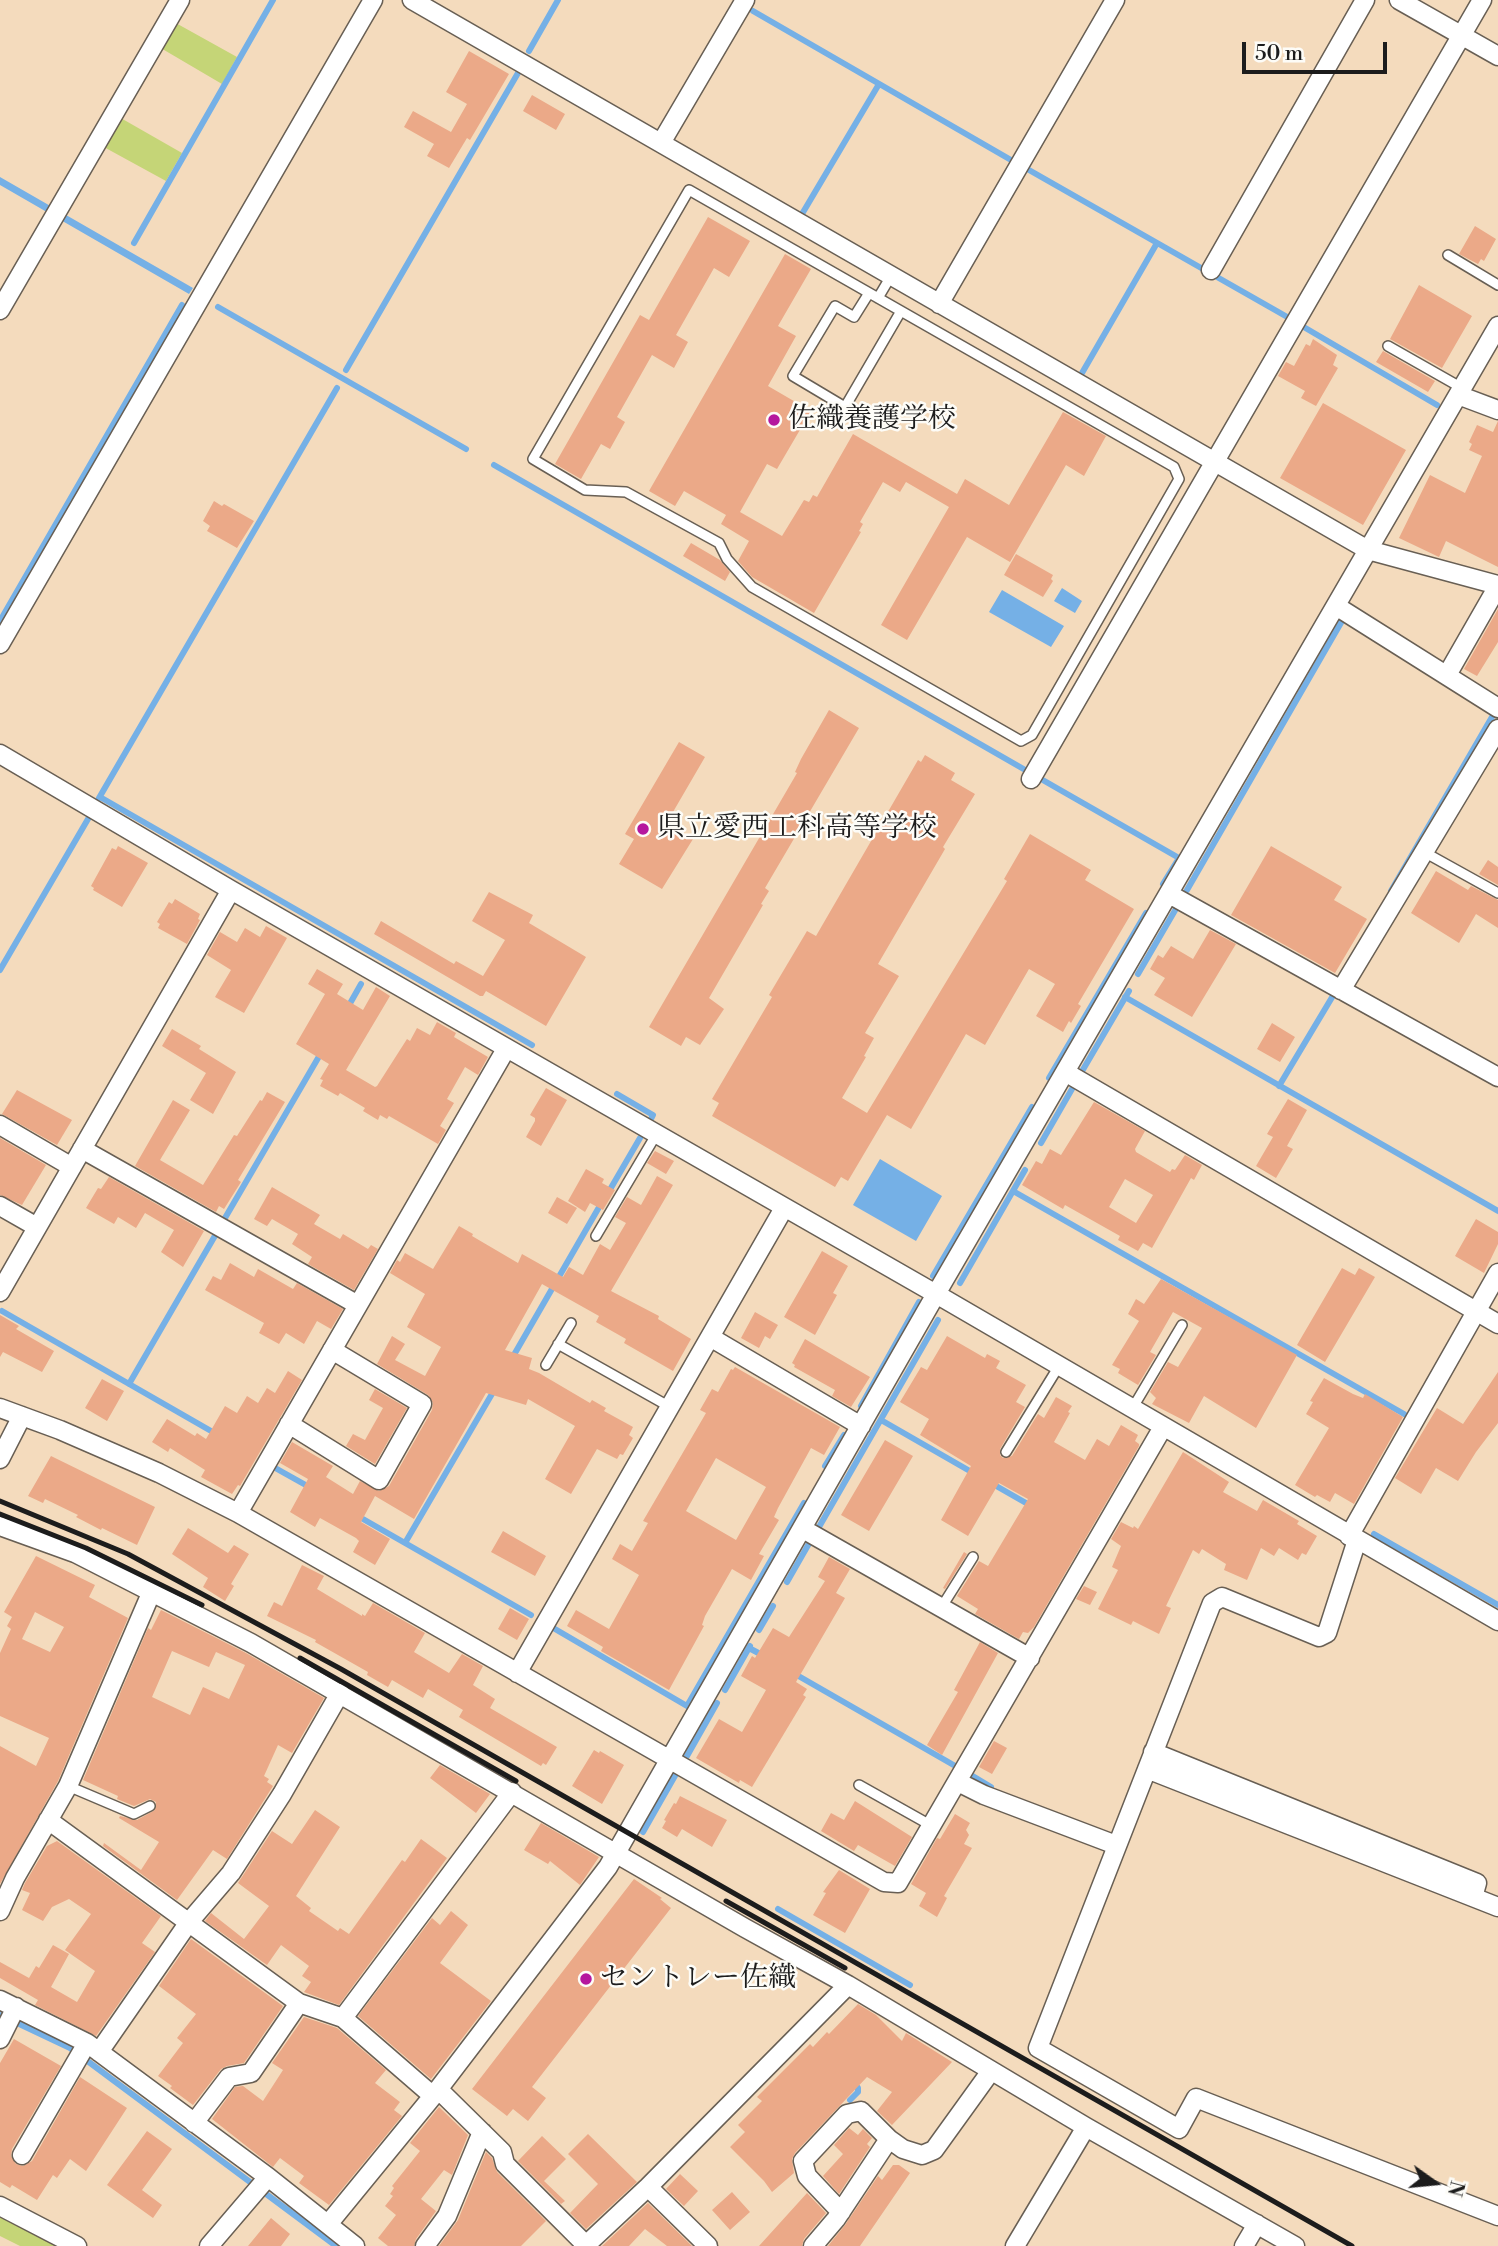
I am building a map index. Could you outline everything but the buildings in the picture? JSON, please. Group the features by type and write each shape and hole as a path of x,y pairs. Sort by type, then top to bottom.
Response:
{"street":[{"path":"0,310 180,0"},
{"path":"0,644 373,0"},
{"path":"412,0 1368,550 1498,586 1447,676"},
{"path":"661,143 745,0"},
{"path":"939,304 1115,0"},
{"path":"1211,270 1364,0"},
{"path":"1399,0 1498,56"},
{"path":"1031,779 1482,0"},
{"path":"329,2223 435,2093 617,1853 936,1294 1498,326"},
{"path":"1460,392 1498,410"},
{"path":"1336,606 1498,708"},
{"path":"1341,990 1497,733"},
{"path":"0,754 1498,1621"},
{"path":"1,1289 231,890"},
{"path":"1169,894 1498,1077"},
{"path":"238,1513 506,1049"},
{"path":"1065,1072 1498,1324"},
{"path":"0,1125 72,1167"},
{"path":"82,1149 358,1305"},
{"path":"0,1206 37,1227"},
{"path":"517,1672 784,1208"},
{"path":"1498,1273 1353,1538 1327,1633 1319,1637 1222,1597 1212,1603 1038,2049 1179,2129 1196,2098 1498,2216"},
{"path":"710,1337 861,1426"},
{"path":"289,1424 379,1480 422,1404 332,1350"},
{"path":"0,1408 60,1430 159,1473 238,1513 884,1882 898,1883 1163,1427"},
{"path":"0,1459 22,1416"},
{"path":"0,1526 75,1553 215,1623 848,1985 1086,2127 1295,2246"},
{"path":"803,1529 1030,1658"},
{"path":"0,1911 15,1878 68,1786 152,1591"},
{"path":"22,2155 86,2052 231,1873 282,1794 340,1693"},
{"path":"1150,1760 1477,1883 1473,1897 1498,1907"},
{"path":"958,1782 984,1795 1116,1845"},
{"path":"342,2018 512,1792"},
{"path":"48,1821 299,2003 342,2018 482,2132 502,2152 505,2164 586,2245 648,2187 848,1985"},
{"path":"194,2123 229,2077 251,2073 299,2003"},
{"path":"2,2034 10,2006 194,2123 265,2180 329,2223 343,2242"},
{"path":"841,2211 807,2176 803,2161 847,2114 861,2111 903,2149 922,2155 934,2150 991,2071"},
{"path":"1016,2246 1086,2127"},
{"path":"425,2246 447,2216 482,2132"},
{"path":"813,2246 841,2211 889,2138"},
{"path":"209,2246 265,2180"},
{"path":"648,2187 708,2246"},
{"path":"0,2206 77,2246"},
{"path":"1244,2246 1257,2224"}],"lane":[{"path":"689,190 878,298 1174,467 1179,479 1032,735 1021,741 752,587 727,559 719,543 626,492 585,490 533,458 689,190"},
{"path":"1447,255 1498,285"},
{"path":"878,298 891,276"},
{"path":"869,293 854,317 835,306 793,376 845,407 901,311"},
{"path":"1388,346 1460,392"},
{"path":"1424,852 1498,893"},
{"path":"596,1236 656,1135"},
{"path":"546,1365 570,1323"},
{"path":"1132,1409 1182,1325"},
{"path":"558,1344 670,1407"},
{"path":"1006,1452 1059,1366"},
{"path":"941,1608 972,1557"},
{"path":"859,1785 932,1826"},
{"path":"68,1786 134,1814 150,1806"}],"green space":[{"path":"174,22 237,57 222,84 159,47"},
{"path":"119,117 182,153 166,181 102,146"},
{"path":"0,2214 59,2246 20,2246 0,2236"}],"water":[{"path":"0,177 193,288 189,294 0,185"},
{"path":"1062,588 1082,601 1075,613 1054,601"},
{"path":"1002,590 1064,626 1051,647 989,612"},
{"path":"880,1159 942,1196 916,1241 853,1205"}],"waterway":[{"path":"134,243 273,0"},
{"path":"529,51 558,0"},
{"path":"753,11 1011,160"},
{"path":"346,370 518,73"},
{"path":"802,214 879,84"},
{"path":"1029,170 1289,318"},
{"path":"1082,373 1157,243"},
{"path":"0,621 182,305"},
{"path":"218,307 466,449"},
{"path":"1302,326 1437,405"},
{"path":"99,798 337,388"},
{"path":"494,465 1027,771"},
{"path":"1187,890 1342,621"},
{"path":"1391,891 1492,717"},
{"path":"1041,779 1179,858 1163,884"},
{"path":"100,797 532,1045"},
{"path":"0,970 88,819"},
{"path":"1138,974 1177,907"},
{"path":"1049,1078 1146,913"},
{"path":"348,1007 361,984"},
{"path":"1081,1073 1129,991"},
{"path":"1279,1086 1334,994"},
{"path":"1125,997 1498,1211"},
{"path":"225,1218 321,1053"},
{"path":"1041,1143 1072,1089"},
{"path":"617,1094 653,1115 651,1119"},
{"path":"933,1276 1032,1107"},
{"path":"608,1193 640,1138"},
{"path":"960,1283 1025,1170"},
{"path":"1013,1191 1404,1414"},
{"path":"511,1360 602,1202"},
{"path":"129,1384 216,1234"},
{"path":"861,1406 919,1302"},
{"path":"2,1311 218,1435"},
{"path":"819,1527 938,1320"},
{"path":"405,1543 496,1387"},
{"path":"881,1420 975,1474"},
{"path":"825,1466 844,1435"},
{"path":"277,1469 311,1488"},
{"path":"991,1483 1033,1507"},
{"path":"555,1629 687,1706 804,1503"},
{"path":"356,1515 531,1615"},
{"path":"1374,1534 1498,1605"},
{"path":"787,1582 811,1540"},
{"path":"759,1630 773,1606"},
{"path":"725,1690 750,1646"},
{"path":"749,1648 764,1656"},
{"path":"795,1674 957,1767"},
{"path":"687,1756 717,1703"},
{"path":"643,1832 676,1774"},
{"path":"971,1775 991,1787"},
{"path":"778,1909 910,1985"},
{"path":"0,2015 70,2048 336,2246"},
{"path":"850,2100 858,2092 853,2082"}],"railway":[{"path":"0,1501 128,1554 341,1669 1352,2246"},
{"path":"0,1514 86,1548 202,1605"},
{"path":"300,1658 516,1781"},
{"path":"726,1901 845,1968"}],"place":[{"name":"佐織養護学校","path":"774,420"},
{"name":"県立愛西工科高等学校","path":"643,829"},
{"name":"セントレー佐織","path":"586,1979"}]}
